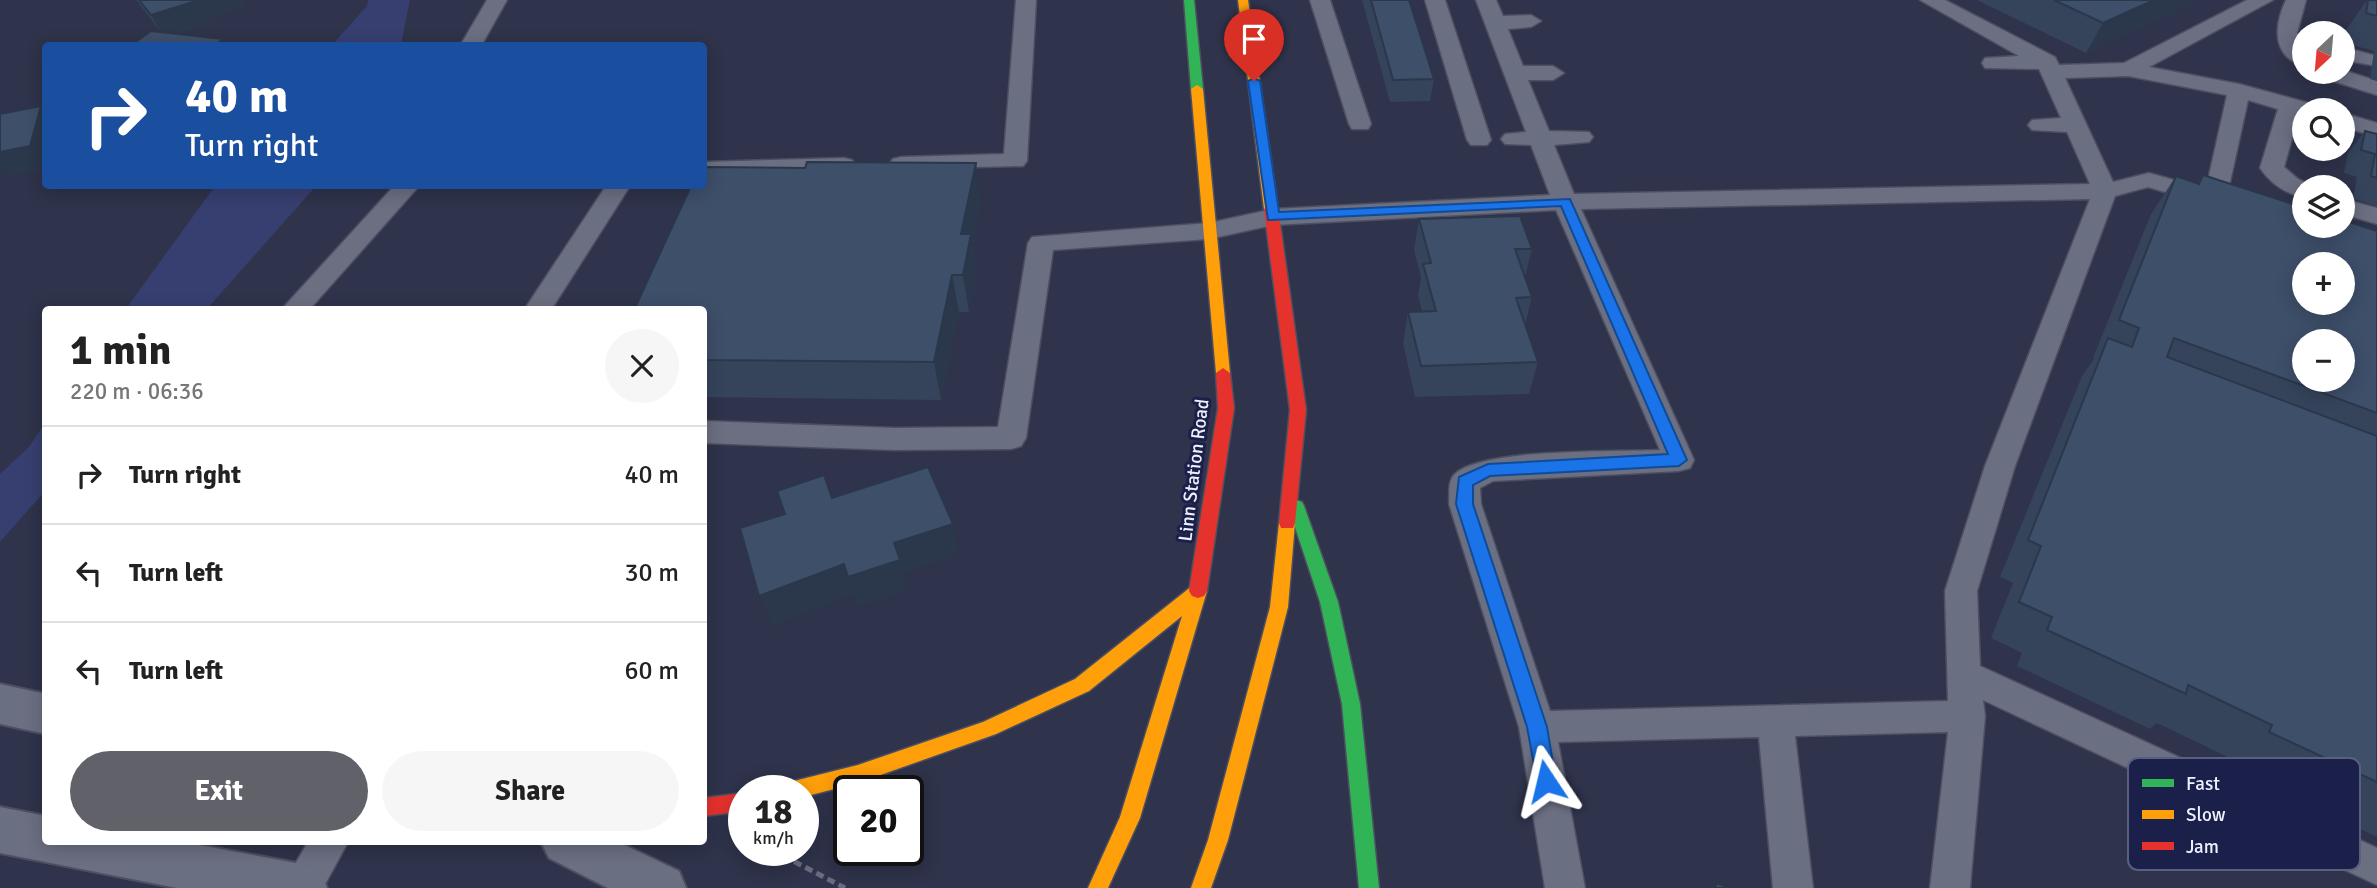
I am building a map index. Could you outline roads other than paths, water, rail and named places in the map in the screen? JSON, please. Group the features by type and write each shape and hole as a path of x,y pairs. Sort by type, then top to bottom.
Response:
{"street":[{"name":"Linn Station Road","path":"1098,888 1130,818 1197,594 1226,408 1189,0"},
{"path":"1201,888 1218,840 1279,607 1298,410 1244,0"},
{"path":"1292,494 1329,603 1351,704 1369,888"},
{"path":"819,784 858,774 989,728 1082,685 1197,594"},
{"path":"707,807 728,804"},
{"path":"0,830 42,838"},
{"path":"76,845 301,888"},
{"path":"572,845 661,888"}],"lane":[{"path":"472,42 497,0"},
{"path":"707,169 1015,162 1026,0"},
{"path":"1320,0 1360,124"},
{"path":"1435,0 1479,140"},
{"path":"1486,0 1565,202 1679,460 1488,470 1465,482 1465,504 1537,727 1565,888"},
{"path":"2128,69 2263,0"},
{"path":"2292,36 2284,24 2296,0"},
{"path":"1932,7 2049,67 2105,191 2000,466 1961,591 1967,716 1950,888"},
{"path":"1495,23 1531,21"},
{"path":"2356,57 2372,61"},
{"path":"1993,63 2128,69 2239,91 2292,106"},
{"path":"1515,74 1553,73"},
{"path":"2356,81 2377,88"},
{"path":"2216,200 2239,91"},
{"path":"2292,124 2272,168 2292,185"},
{"path":"2355,124 2377,130"},
{"path":"2040,125 2075,125"},
{"path":"1513,138 1581,137"},
{"path":"707,432 895,439 1011,438 1041,243 1209,231 1273,217 1565,202 2105,191 2149,180 2240,208"},
{"path":"298,306 404,189"},
{"path":"540,306 616,189"},
{"path":"2355,210 2377,216"},
{"path":"1963,674 2143,758"},
{"path":"1537,727 1967,716"},
{"path":"1774,721 1793,888"},
{"path":"301,888 327,845"},
{"path":"2360,859 2377,867"}]}
